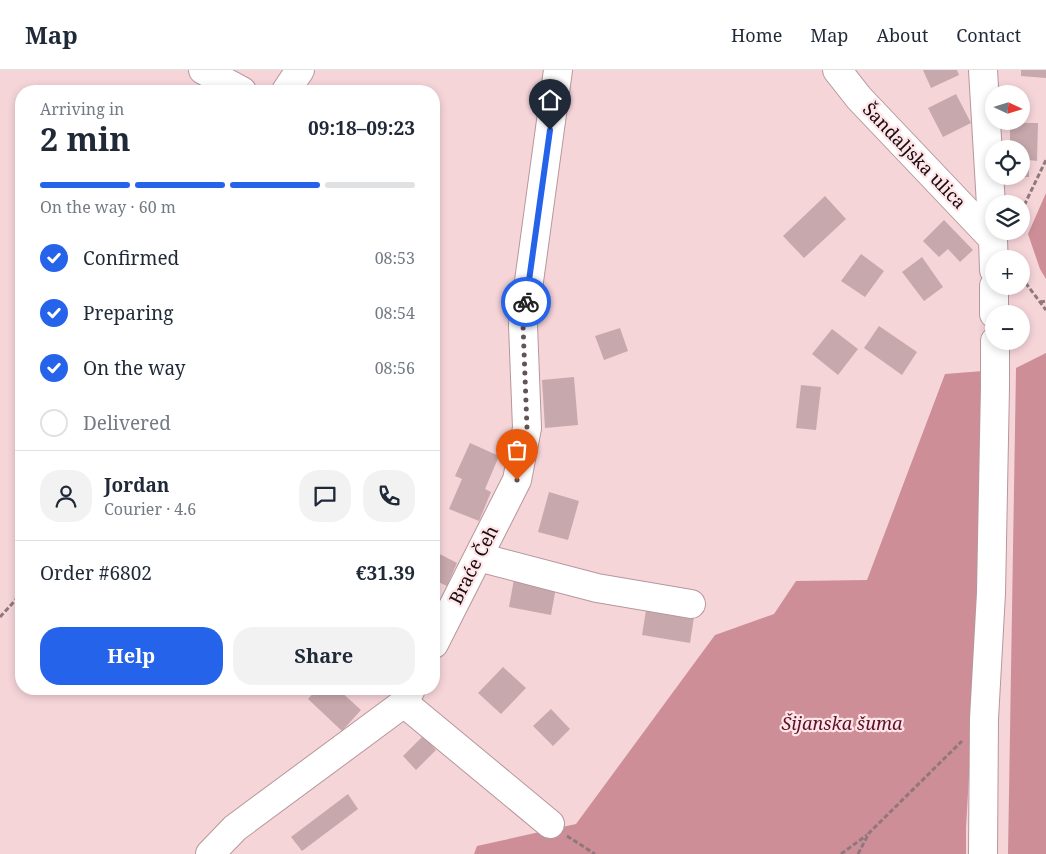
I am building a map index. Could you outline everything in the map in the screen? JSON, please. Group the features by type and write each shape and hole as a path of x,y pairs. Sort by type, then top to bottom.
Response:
{"street":[{"path":"203,70 231,85"},
{"path":"290,85 300,70"},
{"name":"Braće Čeh","path":"440,632 517,480 527,428 523,325 558,70"},
{"name":"Šandaljska ulica","path":"837,70 859,98 985,231"},
{"path":"983,70 990,195"},
{"path":"982,854 984,719 991,593 995,350"},
{"path":"478,557 597,588 691,604"},
{"path":"210,854 234,828 408,696 550,824"}],"path":[{"path":"1029,195 1046,160"},
{"path":"1030,289 1046,310"},
{"path":"1040,302 1046,301"},
{"path":"0,617 15,601"},
{"path":"842,854 869,833 984,719"},
{"path":"550,824 595,854"},
{"path":"858,854 869,833"}],"green space":[{"path":"1046,193 1046,279 1040,269 1030,240 1030,229"},
{"path":"1046,353 1046,854 1008,854 1016,368"},
{"name":"Šijanska šuma","path":"983,371 981,566 966,854 474,854 477,846 576,824 715,635 774,614 796,581 867,580 945,374"}],"building":[{"path":"923,70 957,70 959,75 931,88"},
{"path":"1021,70 1046,70 1046,78 1021,76"},
{"path":"956,94 971,123 943,137 928,108"},
{"path":"1030,123 1038,123 1037,161 1030,160 1030,140 1010,140 1010,130 1030,130"},
{"path":"825,196 846,219 804,258 783,236"},
{"path":"944,220 973,250 960,262 948,249 939,257 923,241"},
{"path":"861,254 884,271 865,297 841,281"},
{"path":"922,257 943,287 924,301 902,272"},
{"path":"879,326 917,352 902,375 864,348"},
{"path":"620,328 628,351 604,360 595,336"},
{"path":"832,329 858,349 838,375 812,354"},
{"path":"574,377 578,425 545,428 542,380"},
{"path":"801,385 821,387 816,430 796,428"},
{"path":"470,443 499,456 485,489 491,492 479,521 449,509 462,479 455,476"},
{"path":"549,492 579,501 568,540 538,532"},
{"path":"440,554 457,563 447,586 440,583"},
{"path":"514,579 556,587 551,615 509,607"},
{"path":"646,610 694,617 690,643 642,635"},
{"path":"503,667 526,688 501,714 478,693"},
{"path":"312,695 345,695 361,710 342,731 308,699"},
{"path":"551,709 570,729 553,746 533,726"},
{"path":"423,736 436,750 416,770 403,756"},
{"path":"348,794 358,809 302,851 291,837"}],"way so far":[{"path":"517,480 527,428 523,325 526,302"}],"route":[{"path":"526,302 550,130"}]}
